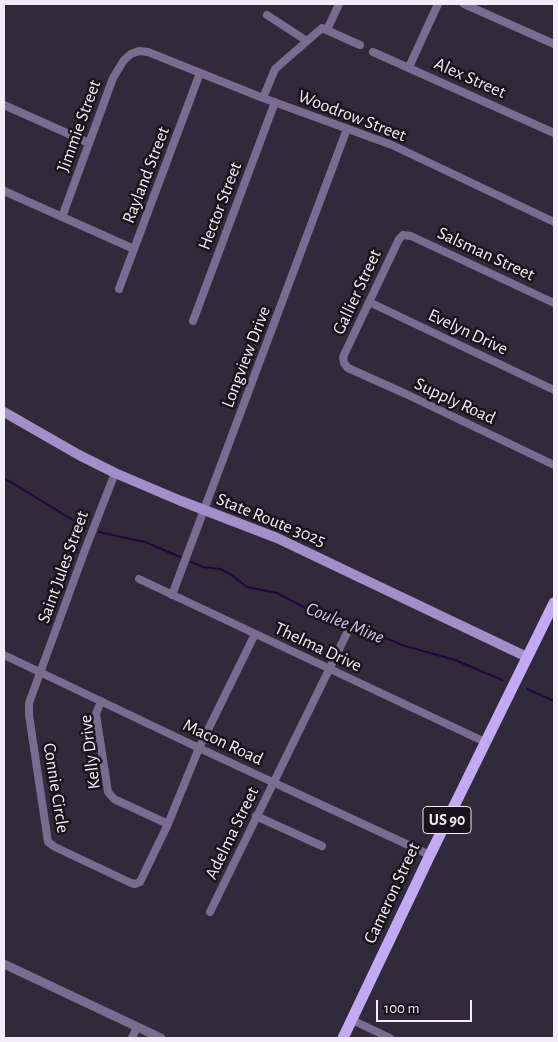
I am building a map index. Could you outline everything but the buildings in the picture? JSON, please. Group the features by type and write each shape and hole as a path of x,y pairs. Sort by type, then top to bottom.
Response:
{"main road":[{"name":"State Route 3025","path":"4,412 115,474 307,551 527,656"},
{"name":"Cameron Street","path":"343,1038 430,855 554,603"}],"street":[{"path":"327,30 339,4"},
{"path":"409,67 438,4"},
{"path":"464,4 554,44"},
{"path":"267,15 307,41"},
{"path":"263,98 275,69 322,28 360,45"},
{"name":"Woodrow Street","path":"135,52 148,52 263,98 392,145 554,222"},
{"name":"Jimmie Street","path":"62,217 113,78 124,60 135,52"},
{"name":"Alex Street","path":"373,52 554,133"},
{"name":"Rayland Street","path":"119,289 200,73"},
{"name":"Hector Street","path":"193,321 275,102"},
{"path":"4,105 89,143"},
{"name":"Longview Drive","path":"172,595 347,129"},
{"path":"4,191 134,249"},
{"name":"Gallier Street","path":"344,364 343,357 398,240 403,235"},
{"name":"Salsman Street","path":"403,235 418,239 554,303"},
{"name":"Evelyn Drive","path":"369,302 554,390"},
{"name":"Supply Road","path":"344,364 348,368 554,465"},
{"name":"Saint Jules Street","path":"40,672 115,474"},
{"name":"Thelma Drive","path":"139,579 485,742"},
{"name":"Adelma Street","path":"210,912 347,632"},
{"name":"Connie Circle","path":"40,672 29,709 48,842 122,879 139,884 144,878 168,824 199,748 255,634"},
{"name":"Macon Road","path":"4,655 430,855"},
{"name":"Kelly Drive","path":"101,701 96,714 108,792 114,799 168,824"},
{"path":"256,816 322,846"},
{"path":"4,964 162,1038"},
{"path":"352,1020 390,1038"},
{"path":"132,1038 137,1027"}],"waterway":[{"name":"Coulee Mine","path":"4,478 86,528"},
{"name":"Coulee Mine","path":"99,532 145,542 180,557"},
{"name":"Coulee Mine","path":"191,562 203,567 220,569 247,587 277,593 313,612 357,626 402,645 455,660 502,680"},
{"name":"Coulee Mine","path":"527,689 554,701"}]}
